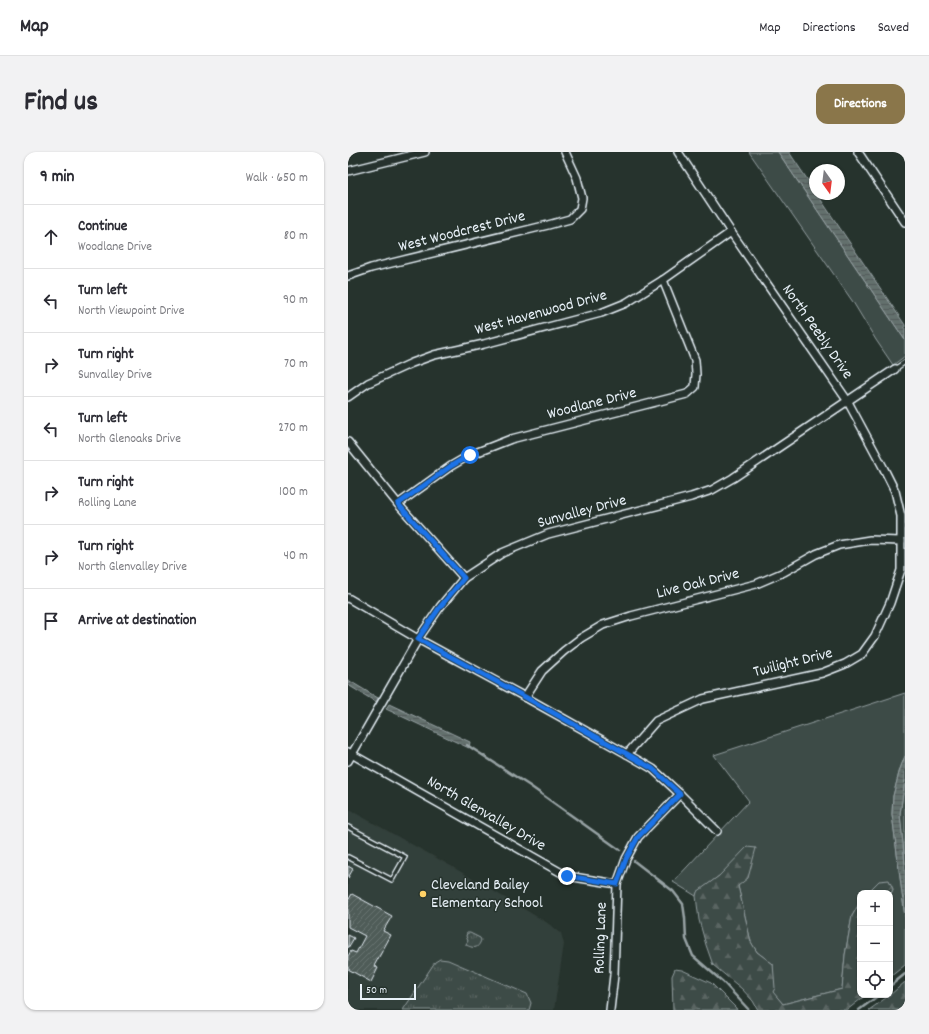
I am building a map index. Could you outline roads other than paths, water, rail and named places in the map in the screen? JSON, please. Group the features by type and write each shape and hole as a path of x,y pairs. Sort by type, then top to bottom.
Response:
{"street":[{"path":"348,171 425,152"},
{"name":"West Woodcrest Drive","path":"348,276 371,268 570,219 580,209 582,198 577,178 565,152"},
{"name":"North Peebly Drive","path":"678,152 731,232 847,400 895,491 901,516 901,541"},
{"path":"858,152 903,215 905,222"},
{"name":"West Havenwood Drive","path":"348,397 368,383 412,363 434,355 484,344 601,313 626,303 663,280 731,232"},
{"name":"Woodlane Drive","path":"398,504 451,466 470,455 511,439 687,394 695,387 695,360 663,280"},
{"name":"Sunvalley Drive","path":"348,761 350,753 418,639 440,607 464,578 502,553 548,534 660,506 712,490 733,478 895,369"},
{"path":"348,442 398,504 464,578"},
{"name":"Live Oak Drive","path":"525,697 542,671 564,651 603,624 756,584 784,572 816,554 839,545 870,540 901,541"},
{"name":"Twilight Drive","path":"627,754 656,721 703,699 822,673 845,664 862,654 875,636 890,603 901,570 901,541"},
{"path":"348,598 418,639 653,769 717,831"},
{"name":"North Glenvalley Drive","path":"350,753 567,876 617,884"},
{"name":"Rolling Lane","path":"610,1010 614,976 617,884 626,859 638,837 680,794"}],"lane":[{"path":"895,369 905,362"},
{"path":"348,827 405,857 392,880 348,857"}],"waterway":[{"path":"467,745 530,786 620,850"},
{"path":"634,861 673,891 683,904 686,939 693,956 723,982 749,1010"},
{"path":"893,984 905,974"},
{"path":"859,1010 875,998"}],"place":[{"name":"Cleveland Bailey Elementary School","path":"423,894"}]}
